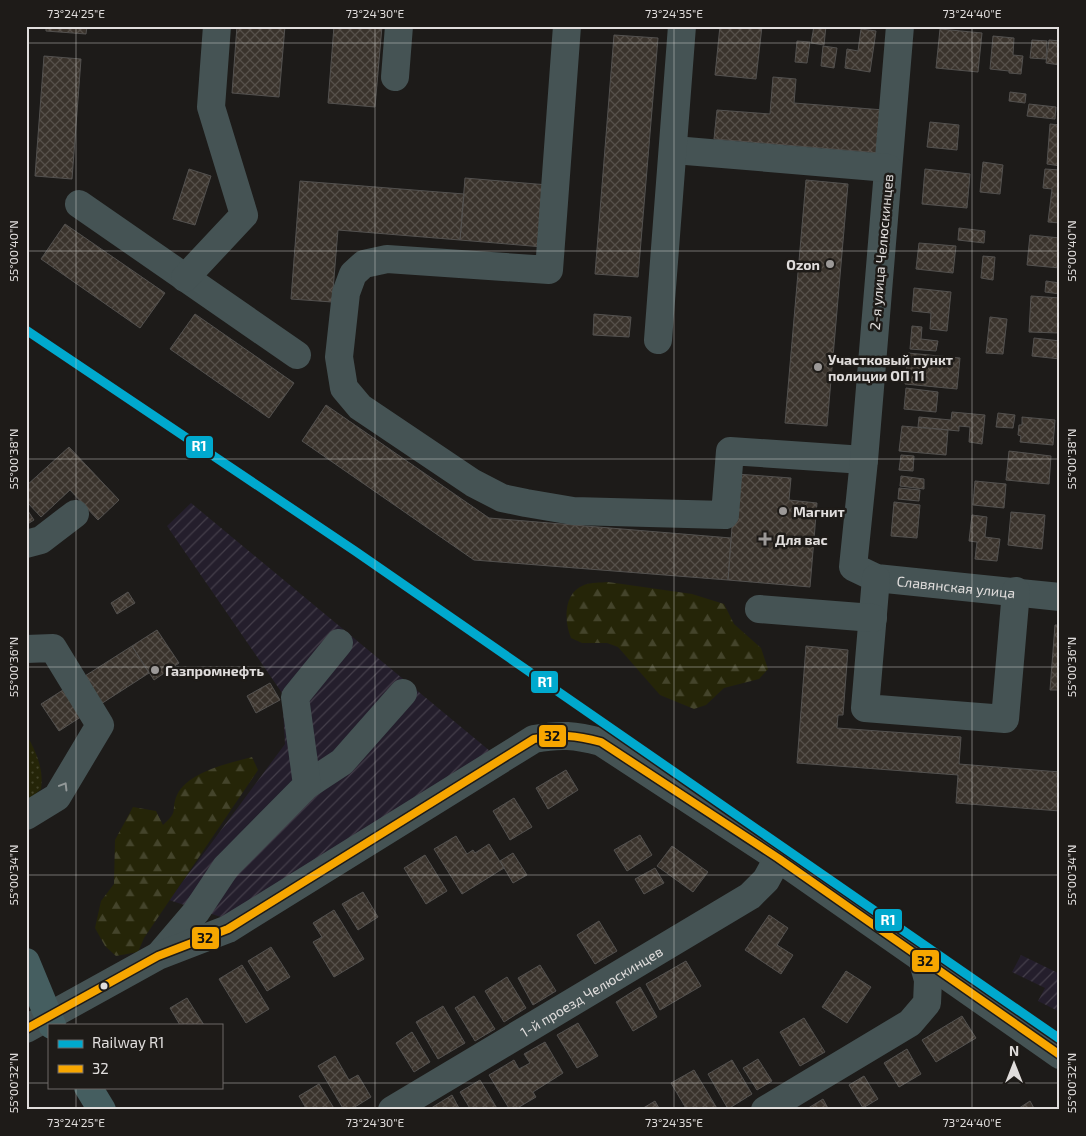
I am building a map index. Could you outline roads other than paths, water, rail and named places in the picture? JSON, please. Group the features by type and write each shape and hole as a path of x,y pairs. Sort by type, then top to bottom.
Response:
{"main road":[{"path":"26,962 42,1023"},
{"path":"89,1088 102,1110"}],"street":[{"path":"185,278 244,215 211,107 217,26"},
{"path":"395,78 398,26"},
{"path":"567,26 549,270 387,259 364,264 352,274 346,293 339,357 344,388 360,407 473,483 502,498 526,504 573,511 724,516 730,451 864,460"},
{"path":"658,340 682,26"},
{"name":"2-я улица Челюскинцев","path":"900,26 864,460 864,573 872,618 866,708 1006,719 1016,591"},
{"path":"674,150 888,168"},
{"path":"79,204 297,355"},
{"path":"26,544 42,540 75,514"},
{"name":"Славянская улица","path":"864,573 1060,597"},
{"path":"759,609 872,618"},
{"path":"307,785 295,697 339,643"},
{"path":"26,649 53,648 100,726 57,797 26,816"},
{"path":"158,956 196,912 226,867 307,785 342,762 403,692"},
{"path":"42,1023 158,956 228,930 534,739 555,735 581,737 601,742 778,858 1060,1055"},
{"name":"1-й проезд Челюскинцев","path":"392,1110 750,896 766,880 778,858"},
{"path":"765,1110 910,1023 927,1003 928,980 922,959"}],"rail line":[{"name":"R1","path":"26,330 355,551 1060,1039"}],"place":[{"name":"Ozon","path":"830,264"},
{"name":"Участковый пункт полиции ОП 11","path":"818,367"},
{"name":"Магнит","path":"783,511"},
{"name":"Для вас","path":"765,539"},
{"name":"Газпромнефть","path":"155,670"}]}
